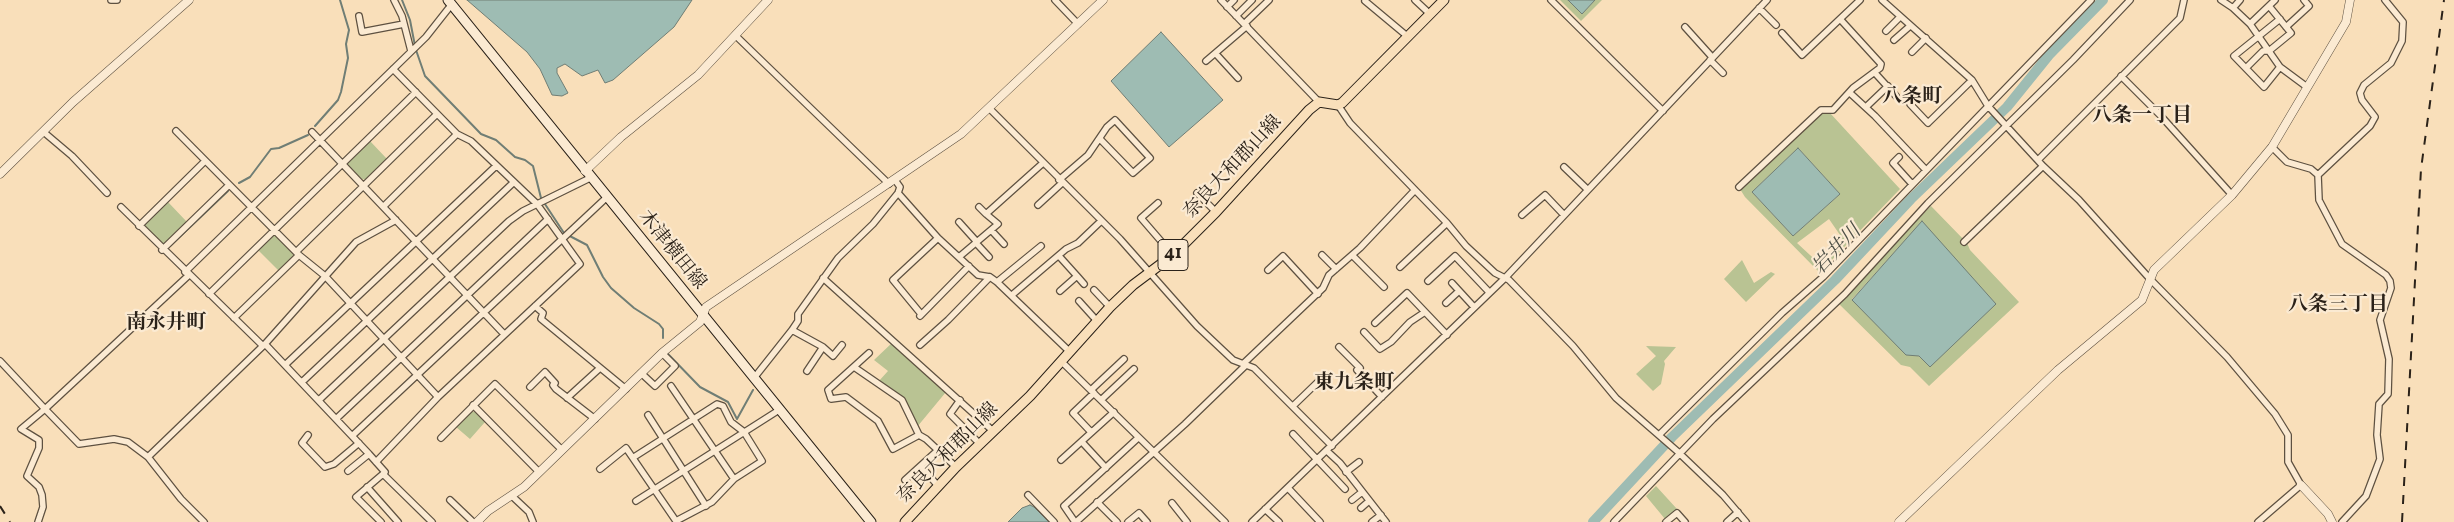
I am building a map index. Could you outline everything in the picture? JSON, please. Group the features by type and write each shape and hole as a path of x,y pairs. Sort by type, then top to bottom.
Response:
{"main road":[{"path":"1318,102 1338,105 1444,0"},
{"name":"木津横田線","path":"450,2 606,198 871,522"},
{"name":"奈良大和郡山線","path":"905,522 956,467 1062,362 1110,307 1132,285 1173,255 1216,212 1318,102"}],"street":[{"path":"111,0 117,0"},
{"path":"0,174 73,102 189,0"},
{"path":"394,0 399,6 412,50"},
{"path":"319,400 509,221 588,174 621,137 692,80 768,0"},
{"path":"1055,0 1078,24"},
{"path":"477,522 488,511 512,496 539,472 662,353 700,322 706,307 961,134 1103,0"},
{"path":"1221,0 1318,102"},
{"path":"1227,7 1234,0"},
{"path":"1236,16 1252,0"},
{"path":"1206,61 1216,54 1269,0"},
{"path":"1415,0 1430,14"},
{"path":"1551,0 1663,111"},
{"path":"1252,522 1504,278 1767,0"},
{"path":"1782,33 1802,55 1860,0"},
{"path":"1882,0 1972,80 1989,107 2043,166 2079,200 2150,279 2228,357 2285,427 2288,435 2288,462 2301,485 2328,514 2332,522"},
{"path":"1660,436 1782,313 1822,278 1925,170 1989,107 2090,0"},
{"path":"1614,522 1678,452 1845,294 1928,203 2130,0"},
{"path":"2038,160 2180,18 2184,0"},
{"path":"2221,0 2250,24 2280,67 2307,88"},
{"path":"2233,8 2240,0"},
{"path":"2250,24 2275,0"},
{"path":"2286,27 2309,6 2304,0"},
{"path":"1899,522 2058,370 2142,300 2154,270 2232,195 2272,147 2346,22 2350,0"},
{"path":"2318,175 2370,126 2375,117 2362,100 2360,93 2364,86 2391,63 2402,41 2403,22 2385,0"},
{"path":"1365,1 1407,36"},
{"path":"38,522 43,507 42,495 39,487 27,476 39,448 39,440 21,429 45,409 187,274 252,207 418,45 450,2"},
{"path":"2246,68 2263,51 2269,51 2292,33 2269,6"},
{"path":"1759,8 1776,26"},
{"path":"359,16 362,32 404,24"},
{"path":"1886,31 1900,18"},
{"path":"1740,187 1821,110 1833,110 1860,82 1875,73 1881,64 1840,19"},
{"path":"2280,20 2234,56 2264,87 2280,67"},
{"path":"1894,40 1910,26"},
{"path":"1685,27 1723,73"},
{"path":"735,35 892,182 900,187 873,224 838,258 798,314 798,321 792,330 754,378"},
{"path":"1912,52 1926,38"},
{"path":"1216,54 1238,78"},
{"path":"376,462 438,397 580,264 565,236 548,220 541,202 514,182 471,141 457,134 393,69"},
{"path":"1875,73 1896,96"},
{"path":"2121,76 2160,115 2232,195"},
{"path":"1912,93 1908,97 1910,104 1928,123 1972,80"},
{"path":"1866,107 1888,86"},
{"path":"210,294 416,92"},
{"path":"1850,93 1866,107 1925,170"},
{"path":"1338,105 1350,123 1472,251 1548,319 1616,398 1678,452 1746,522"},
{"path":"989,108 1100,222 1120,239 1197,326 1233,360 1254,368 1332,446"},
{"path":"234,318 364,185 437,114"},
{"path":"1038,205 1088,155 1107,127 1115,120 1150,158 1133,173 1100,139"},
{"path":"176,131 297,254 325,276 438,397"},
{"path":"312,132 504,334"},
{"path":"46,134 72,156 106,193"},
{"path":"384,206 457,134"},
{"path":"2272,147 2287,162 2311,169 2318,175 2319,200 2342,244 2386,275 2391,288 2380,320 2390,359 2388,394 2379,404 2377,435 2380,459 2366,496 2342,522"},
{"path":"1899,157 1893,163 1912,184"},
{"path":"139,226 205,161"},
{"path":"986,214 1043,163"},
{"path":"285,365 496,166"},
{"path":"1964,242 2043,166"},
{"path":"1564,167 1588,190"},
{"path":"302,382 514,182"},
{"path":"162,250 229,185"},
{"path":"1138,438 1064,506 1076,522 1185,424 1318,294 1329,275 1352,255 1415,190"},
{"path":"898,192 938,238 978,275 990,277 998,282 1070,352"},
{"path":"1197,193 1216,212"},
{"path":"1522,215 1545,195 1564,215"},
{"path":"352,436 606,198"},
{"path":"1158,204 1141,218 1173,255"},
{"path":"121,207 162,250 302,382 385,472 383,474 432,522"},
{"path":"959,257 998,224 979,207"},
{"path":"148,456 264,345 356,242 396,220"},
{"path":"336,418 548,220"},
{"path":"959,222 989,257"},
{"path":"1012,295 1059,256 1078,243 1100,222"},
{"path":"1400,268 1447,223"},
{"path":"991,230 1004,244"},
{"path":"938,238 893,280 920,315 970,266"},
{"path":"998,282 1041,246"},
{"path":"1322,255 1336,269"},
{"path":"1352,255 1384,287"},
{"path":"1059,256 1084,284"},
{"path":"1268,270 1283,256 1318,294"},
{"path":"1428,281 1455,256 1489,292"},
{"path":"1060,291 1077,276"},
{"path":"920,345 948,320 990,277"},
{"path":"823,278 993,431"},
{"path":"1452,283 1474,307"},
{"path":"1094,290 1110,307"},
{"path":"1446,303 1459,291"},
{"path":"1375,323 1406,293 1447,335"},
{"path":"1079,301 1097,321"},
{"path":"535,306 543,313 542,319 626,389"},
{"path":"1364,332 1380,349 1391,342 1410,322 1425,312"},
{"path":"792,330 823,347 833,356 842,345"},
{"path":"807,371 823,347"},
{"path":"1339,347 1360,368 1357,370 1382,397"},
{"path":"642,373 655,386 675,366 662,353"},
{"path":"869,353 828,390 831,399 846,398 878,422 893,449 919,435"},
{"path":"1091,432 1072,413 1124,359"},
{"path":"0,361 79,444 114,439 128,442 148,456 181,499 204,522"},
{"path":"1062,362 1225,522"},
{"path":"854,367 902,400 919,435 956,467"},
{"path":"567,398 600,368"},
{"path":"1102,400 1134,369"},
{"path":"530,387 545,372 555,383 553,385 556,389 595,419"},
{"path":"1293,406 1324,376"},
{"path":"441,438 495,384 562,450"},
{"path":"671,386 734,479"},
{"path":"960,400 950,414 980,444"},
{"path":"600,469 626,448 676,521 684,520 706,506 734,479 762,461 744,432 731,422 723,406 717,404 634,458"},
{"path":"473,405 539,472"},
{"path":"636,501 779,410"},
{"path":"1061,460 1114,412"},
{"path":"648,415 706,506"},
{"path":"1293,434 1346,489"},
{"path":"308,435 302,443 325,467 334,464 358,443"},
{"path":"1082,442 1106,468"},
{"path":"905,480 938,450"},
{"path":"1327,451 1386,522"},
{"path":"348,471 369,454"},
{"path":"1346,472 1358,462"},
{"path":"921,466 938,486"},
{"path":"380,522 356,497 383,474"},
{"path":"2258,522 2301,485"},
{"path":"367,487 398,522"},
{"path":"1288,488 1320,522"},
{"path":"1352,500 1362,492"},
{"path":"1028,495 1054,522"},
{"path":"512,496 529,512 532,522"},
{"path":"450,500 473,522"},
{"path":"1361,508 1369,501"},
{"path":"1097,502 1117,522"},
{"path":"1172,504 1187,522"},
{"path":"1265,509 1279,522"},
{"path":"1728,522 1738,512"},
{"path":"1128,522 1138,513 1147,522"},
{"path":"1666,522 1677,513 1685,522"},
{"path":"1372,522 1381,515"}],"green space":[{"path":"1560,0 1568,0 1582,13 1595,0 1602,0 1581,21"},
{"path":"1822,112 1830,113 1900,189 1827,265 1824,262 1839,248 1833,242 1840,235 1829,219 1797,243 1824,268 1820,273 1745,197 1740,189","holes":["1798,148 1840,194 1793,236 1752,192"]},
{"path":"370,141 387,159 366,180 362,179 348,166 348,162"},
{"path":"168,202 187,222 164,245 161,245 145,228 145,225"},
{"path":"1931,206 1967,243 1970,250 2019,302 1929,386 1910,367 1901,365 1838,303 1845,298","holes":["1922,222 1930,366 1852,299"]},
{"path":"272,236 276,236 293,252 293,257 279,271 258,250"},
{"path":"1742,260 1754,283 1771,272 1775,274 1746,302 1724,279"},
{"path":"893,342 946,392 917,427 903,399 878,382 888,371 874,360"},
{"path":"1646,346 1676,347 1664,361 1661,384 1653,391 1636,374 1656,356"},
{"path":"471,412 476,412 485,422 470,439 456,427"},
{"path":"1656,486 1677,509 1665,519 1646,496"}],"water":[{"path":"467,0 692,0 674,27 613,80 605,83 598,70 582,76 565,64 557,68 557,73 568,93 562,96 552,95 540,69 527,52"},
{"path":"1568,0 1595,0 1582,14"},
{"path":"1161,32 1223,100 1169,147 1111,81"},
{"path":"1798,148 1840,194 1793,236 1752,192"},
{"path":"1922,221 1996,304 1930,367 1919,356 1906,355 1852,300"},
{"path":"1030,505 1049,522 1008,522 1022,508"}],"waterway":[{"path":"315,126 338,100 348,58 346,44 349,30 340,0"},
{"path":"402,0 410,20 415,46"},
{"name":"岩井川","path":"1593,522 1672,437 1835,280 1911,199 2007,107 2049,55 2103,0"},
{"path":"416,50 425,76 481,134 496,140 515,157 525,160 533,166 541,198 564,233 587,245 603,277 611,288 634,308 659,324 663,329 663,338"},
{"path":"239,183 250,177 271,149 279,148 308,135"},
{"path":"170,246 228,191"},
{"path":"668,354 700,387 728,402 737,419 753,390"}],"railway":[{"path":"2402,522 2421,169 2444,0"},
{"path":"0,506 10,522"}],"district":[{"name":"八条町","path":"1912,98"},
{"name":"八条一丁目","path":"2142,117"},
{"name":"八条三丁目","path":"2338,306"},
{"name":"南永井町","path":"166,324"},
{"name":"東九条町","path":"1354,384"}]}
